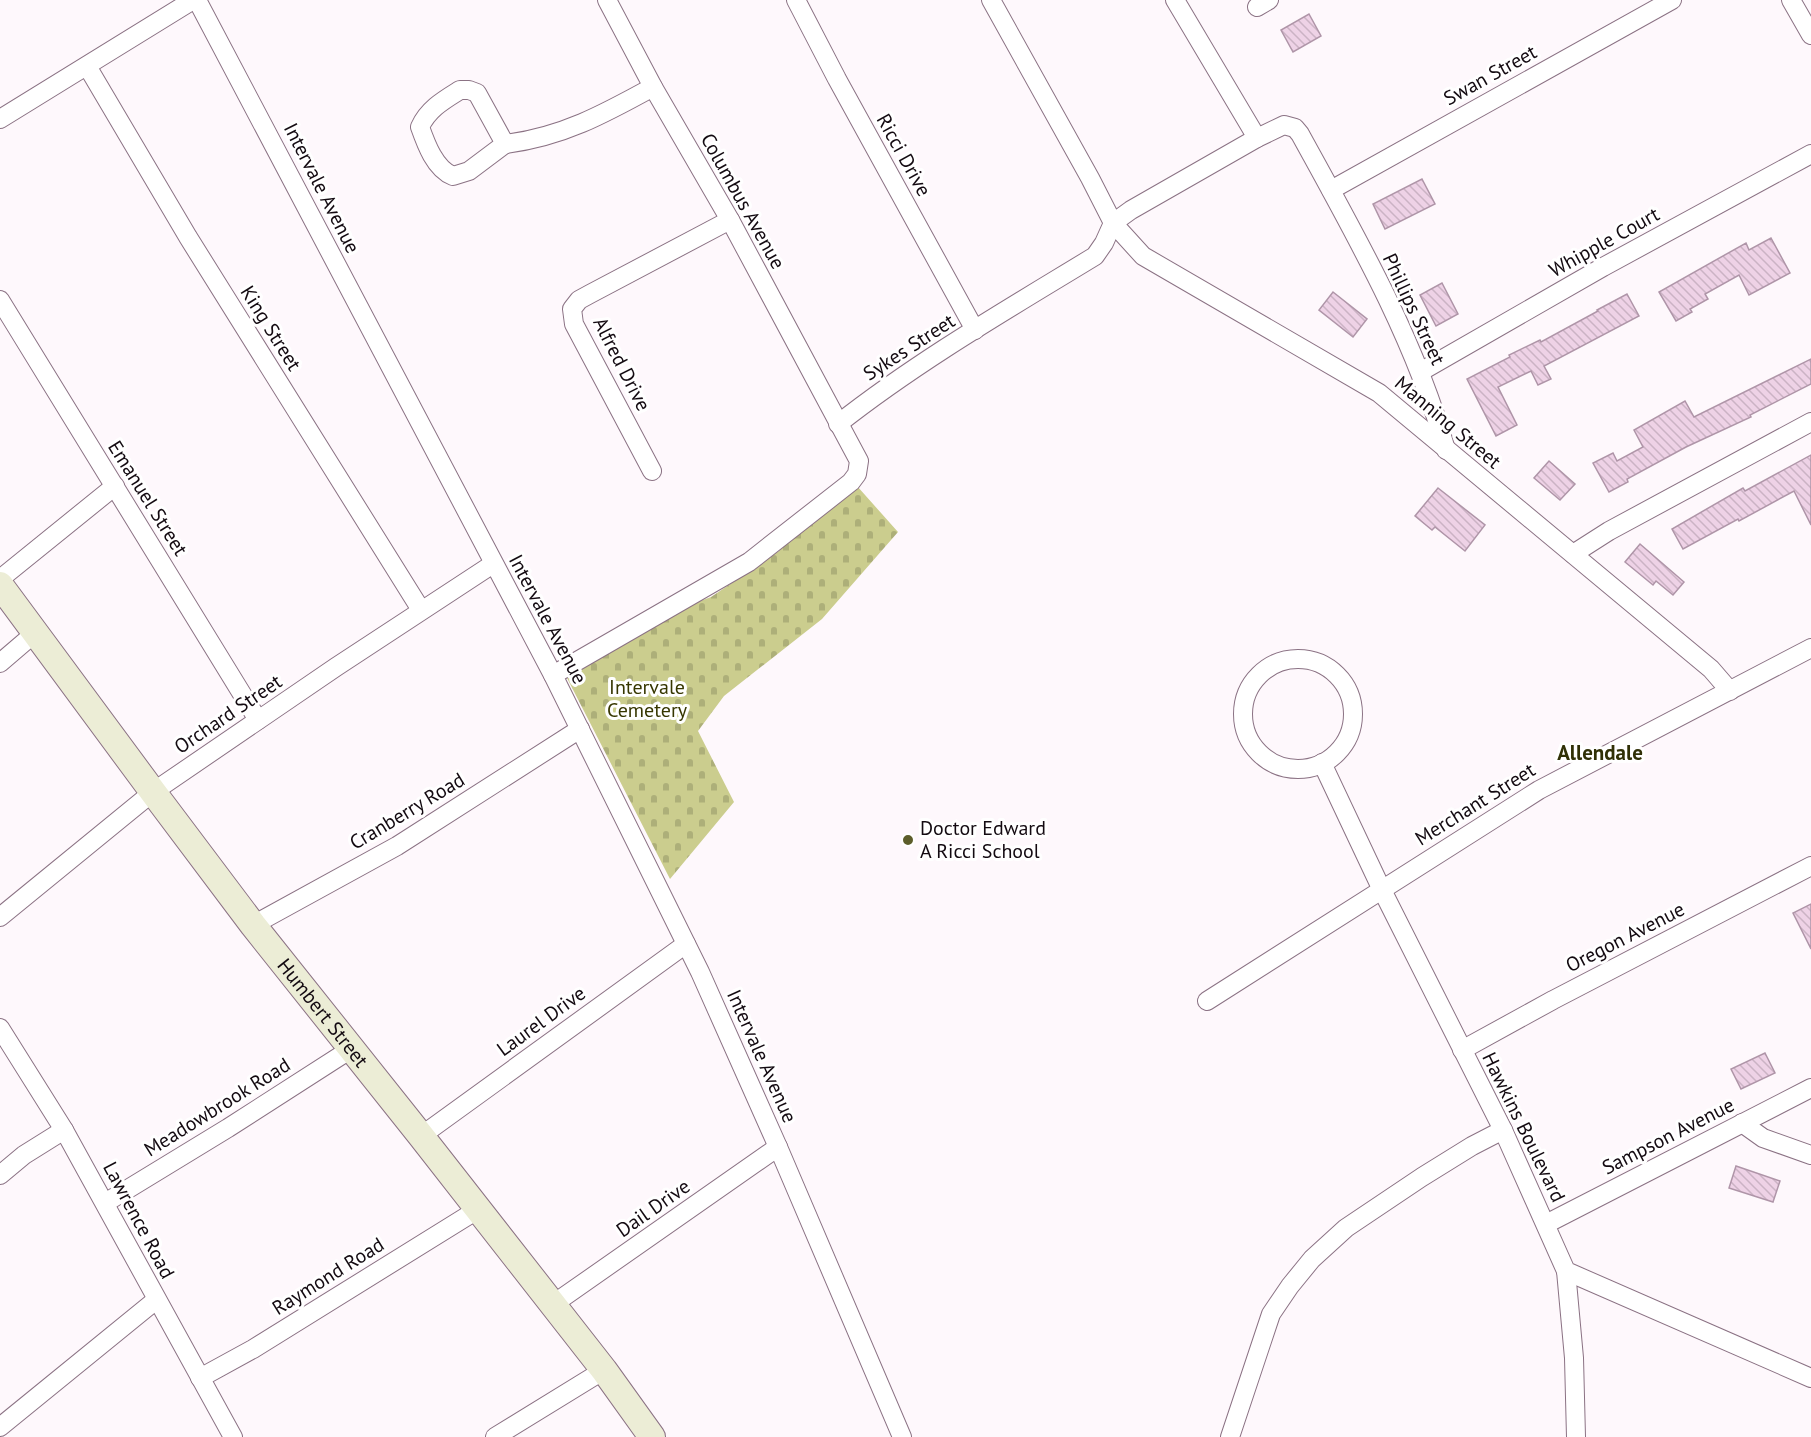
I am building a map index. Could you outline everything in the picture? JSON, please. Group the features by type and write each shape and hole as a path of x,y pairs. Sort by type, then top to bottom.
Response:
{"street":[{"path":"0,119 193,0"},
{"name":"Intervale Avenue","path":"197,0 553,675 686,944 778,1147 902,1437"},
{"name":"Columbus Avenue","path":"607,0 653,87 730,220 838,424"},
{"name":"Ricci Drive","path":"796,0 975,330"},
{"name":"Manning Street","path":"991,0 1113,223 1143,256 1379,393 1711,669 1730,691"},
{"path":"1175,0 1257,138"},
{"name":"Swan Street","path":"1331,190 1672,0"},
{"path":"1791,0 1811,35"},
{"name":"King Street","path":"87,66 188,237 420,610"},
{"path":"505,144 477,93 469,90 460,90 437,105 424,117 420,127 425,143 441,169 453,176 469,171 505,144 530,141 584,124 653,87"},
{"name":"Sykes Street","path":"838,424 869,400 975,330 1095,256 1113,223 1131,210 1284,125 1295,128 1331,190"},
{"name":"Whipple Court","path":"1420,372 1603,267 1811,154"},
{"name":"Phillips Street","path":"1331,190 1405,334 1435,408 1446,450"},
{"name":"Alfred Drive","path":"652,471 574,324 572,309 579,300 730,220"},
{"name":"Emanuel Street","path":"0,300 258,720"},
{"path":"1574,554 1609,531 1811,422"},
{"path":"553,675 748,562 850,483 857,474 859,461 838,424"},
{"path":"0,579 115,486"},
{"name":"Orchard Street","path":"0,917 153,792 420,610 493,564"},
{"name":"Humbert Street","path":"0,585 253,925 604,1370 652,1437"},
{"path":"0,663 35,633"},
{"name":"Merchant Street","path":"1207,1001 1381,888 1539,790 1811,648"},
{"path":"1301,659 1315,662 1328,668 1339,677 1347,689 1353,717 1350,731 1344,744 1322,763 1302,768 1280,766 1268,760 1248,738 1244,725 1245,696 1252,683 1273,664 1301,659"},
{"name":"Cranberry Road","path":"253,925 397,846 580,729"},
{"name":"Hawkins Boulevard","path":"1322,763 1381,888 1503,1130 1566,1271 1574,1358 1576,1437"},
{"name":"Oregon Avenue","path":"1462,1050 1811,866"},
{"name":"Laurel Drive","path":"421,1136 686,944"},
{"name":"Lawrence Road","path":"0,1028 64,1130 233,1437"},
{"name":"Meadowbrook Road","path":"105,1203 351,1049"},
{"name":"Sampson Avenue","path":"1546,1224 1811,1088"},
{"path":"1742,1123 1763,1138 1811,1155"},
{"path":"0,1175 24,1155 64,1130"},
{"path":"1230,1437 1271,1314 1312,1259 1346,1228 1412,1183 1503,1130"},
{"name":"Dail Drive","path":"552,1305 778,1147"},
{"name":"Raymond Road","path":"200,1378 253,1349 477,1210"},
{"path":"1566,1271 1811,1378"},
{"path":"0,1427 156,1300"},
{"path":"495,1437 604,1370"}],"green space":[{"name":"Intervale Cemetery","path":"857,486 898,532 822,619 724,696 698,731 734,802 670,879 566,676 681,608 711,597 779,551 792,535"}],"building":[{"path":"1309,14 1321,36 1293,52 1281,30"},
{"path":"1422,179 1435,204 1385,229 1373,204"},
{"path":"1771,238 1790,273 1749,295 1739,275 1705,294 1708,299 1690,309 1692,312 1676,321 1659,292 1746,243 1749,250"},
{"path":"1442,283 1458,314 1436,326 1420,295"},
{"path":"1333,292 1367,319 1353,337 1319,310"},
{"path":"1627,294 1639,316 1544,366 1551,379 1538,385 1531,371 1498,387 1517,425 1496,436 1467,379 1510,357 1509,355 1540,340 1541,342"},
{"path":"1811,359 1811,384 1750,415 1751,417 1686,447 1627,479 1628,482 1609,492 1593,463 1613,453 1617,461 1643,447 1634,430 1685,401 1694,417"},
{"path":"1811,455 1811,525 1794,491 1683,549 1672,529 1743,488 1745,491"},
{"path":"1549,461 1575,484 1560,500 1534,478"},
{"path":"1438,488 1485,525 1465,551 1435,527 1432,530 1415,516"},
{"path":"1640,544 1684,582 1673,595 1656,581 1653,585 1625,562"},
{"path":"1811,904 1811,949 1793,913"},
{"path":"1765,1053 1775,1073 1741,1089 1731,1069"},
{"path":"1736,1166 1780,1181 1773,1202 1729,1188"}],"place":[{"name":"Doctor Edward A Ricci School","path":"908,840"}],"district":[{"name":"Allendale","path":"1600,753"}]}
